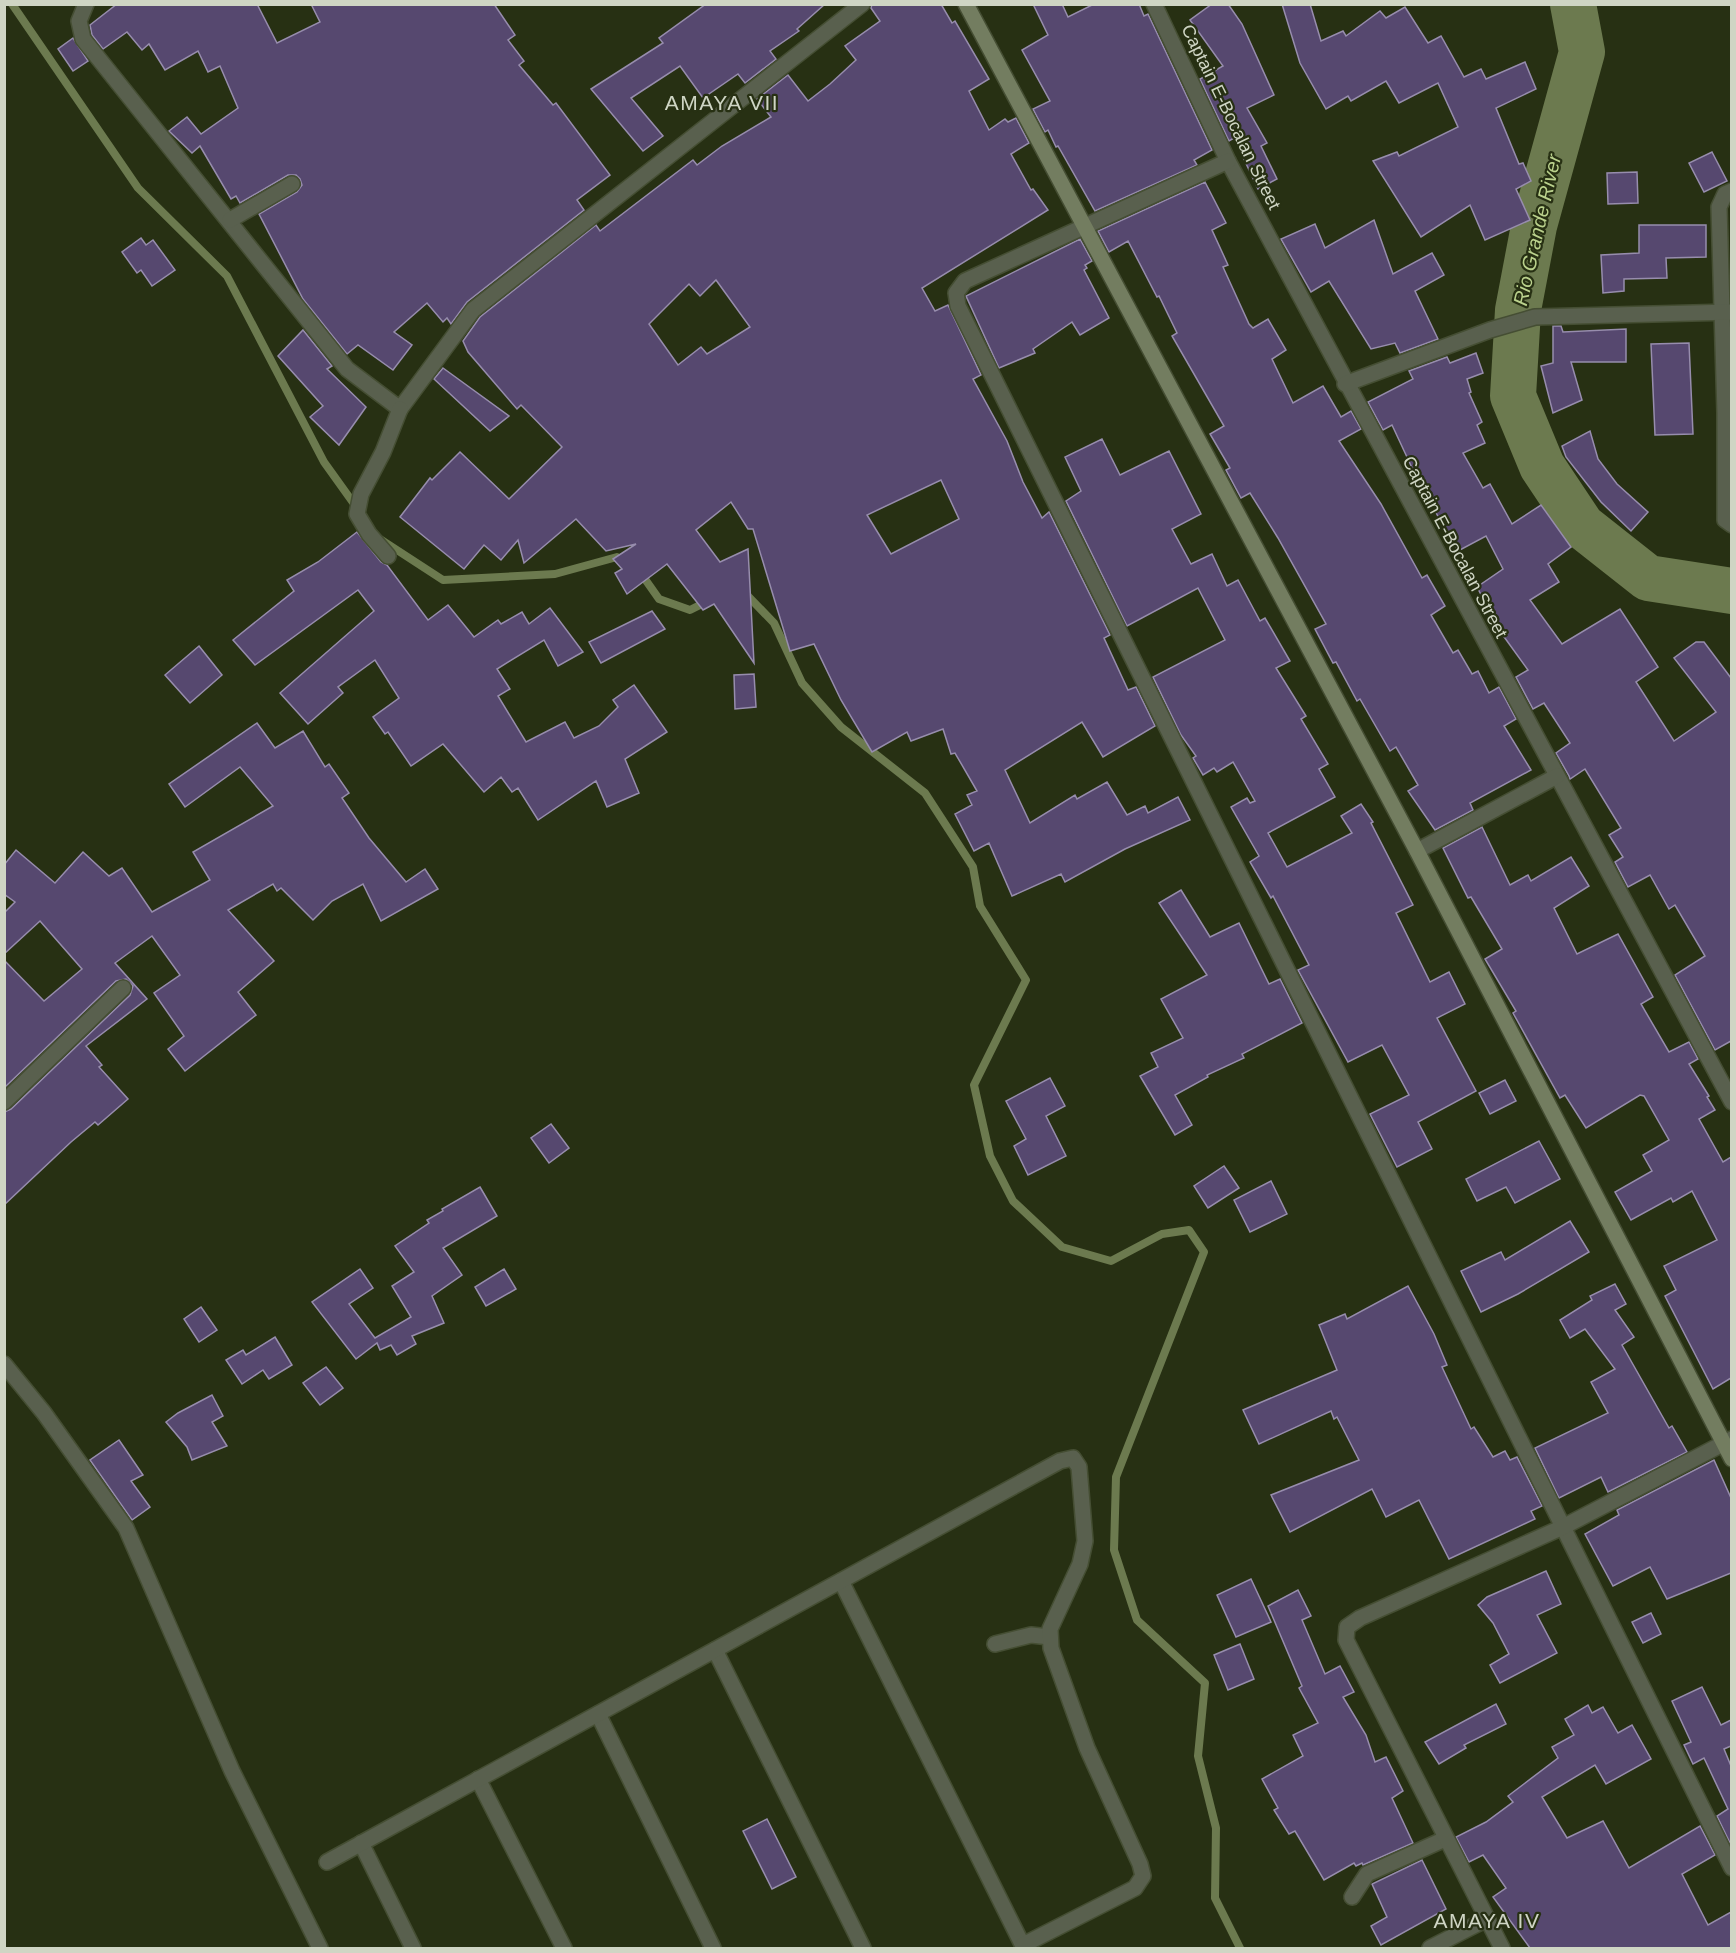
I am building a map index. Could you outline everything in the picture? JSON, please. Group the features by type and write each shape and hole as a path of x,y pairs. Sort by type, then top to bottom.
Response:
{"street":[{"path":"86,4 79,21 83,39 347,369 400,409"},
{"path":"388,556 369,534 357,514 361,494 383,452 400,409 473,310 862,4"},
{"path":"966,4 1417,851 1727,1441 1731,1459"},
{"name":"Captain E-Bocalan Street","path":"1161,7 1228,161 1731,1102"},
{"path":"1228,161 965,281 956,294 958,306 1731,1868"},
{"path":"230,220 292,184"},
{"path":"1731,191 1725,194 1719,207 1727,313 1728,413 1725,520 1731,525"},
{"path":"1346,384 1490,330 1535,317 1727,313"},
{"path":"1417,851 1557,776"},
{"path":"4,1102 123,988"},
{"path":"4,1364 44,1413 126,1528 232,1770 320,1948"},
{"path":"1502,1948 1346,1640 1347,1627 1360,1618 1563,1527 1727,1441"},
{"path":"327,1862 1060,1461 1073,1458 1079,1467 1085,1540 1080,1563 1050,1629 1051,1648 1087,1748 1140,1864 1143,1876 1135,1888 1024,1947 841,1581"},
{"path":"995,1644 1031,1635 1050,1637"},
{"path":"715,1650 863,1948"},
{"path":"598,1714 713,1948"},
{"path":"478,1779 564,1948"},
{"path":"1352,1897 1367,1874 1445,1839"},
{"path":"362,1843 413,1948"},
{"path":"1430,1948 1487,1919"}],"building":[{"path":"117,4 257,4 277,43 320,22 311,4 494,4 515,35 508,40 524,61 519,65 553,105 556,103 610,175 577,200 584,210 467,302 451,324 447,318 443,322 427,303 394,332 412,345 393,370 358,345 347,354 303,299 259,214 297,192 302,185 300,179 296,175 288,175 240,203 236,196 231,199 200,146 192,153 169,131 187,117 201,134 238,108 220,66 208,72 198,51 165,70 149,44 142,50 127,32 103,49 92,35 90,25"},
{"path":"706,4 825,4 797,29 799,31 770,51 776,59 745,83 738,74 703,98 680,66 631,98 663,136 643,151 591,89 663,43 659,38"},
{"path":"872,4 941,4 952,23 955,21 989,79 969,91 989,130 1005,119 1008,122 1016,118 1029,143 1011,154 1031,190 1033,189 1048,210 922,288 935,311 948,305 981,375 973,379 1007,441 1023,482 1042,518 1049,512 1110,635 1104,638 1128,690 1136,687 1155,726 1103,757 1082,722 1005,770 1030,823 1075,795 1077,799 1107,782 1127,815 1145,806 1148,813 1178,797 1190,820 1125,849 1065,882 1061,874 1012,896 989,843 974,851 955,814 972,805 967,795 977,791 955,753 951,754 943,729 911,741 907,732 872,752 841,700 814,644 790,651 753,529 748,529 731,502 696,530 720,562 748,549 754,663 714,604 703,610 667,564 627,594 615,573 622,569 613,559 636,544 606,551 576,519 524,563 518,540 501,560 484,545 464,569 400,517 430,478 432,480 460,452 509,499 562,447 521,405 517,409 468,352 463,341 480,317 596,225 600,231 693,160 697,165 722,146 771,117 757,99 788,75 808,101 830,84 856,60 845,46 880,21 871,8","holes":["716,280 750,327 707,354 701,347 678,365 649,324 689,284 700,296","941,480 959,519 891,554 867,515"]},
{"path":"1033,4 1062,4 1068,17 1094,4 1139,4 1144,16 1148,14 1212,150 1194,160 1197,165 1095,211 1058,146 1056,147 1048,130 1045,132 1033,109 1050,101 1022,50 1048,35"},
{"path":"1212,4 1228,4 1242,24 1274,95 1247,108 1267,143 1261,146 1277,179 1258,189 1234,138 1229,141 1200,79 1223,66 1190,20"},
{"path":"1282,4 1310,4 1321,41 1343,31 1346,36 1380,11 1386,18 1405,7 1428,43 1441,36 1464,77 1481,69 1486,79 1525,62 1536,89 1496,108 1519,164 1523,163 1531,181 1516,189 1530,220 1485,240 1470,205 1421,237 1373,161 1397,152 1399,156 1458,127 1438,83 1399,103 1386,81 1351,101 1348,96 1326,109 1300,63"},
{"path":"73,38 88,61 73,71 58,49"},
{"path":"1712,152 1727,181 1704,192 1689,163"},
{"path":"1637,172 1638,203 1608,204 1607,173"},
{"path":"1205,182 1226,223 1212,230 1228,265 1223,267 1249,324 1253,328 1268,319 1286,350 1272,359 1293,403 1323,386 1341,417 1351,411 1361,429 1339,441 1381,504 1422,578 1427,575 1445,606 1431,615 1453,653 1458,650 1472,674 1478,671 1489,693 1499,687 1516,719 1504,726 1531,770 1470,803 1473,810 1435,830 1408,791 1418,785 1396,747 1390,751 1360,699 1357,701 1336,662 1333,663 1315,629 1326,624 1278,538 1250,493 1241,498 1226,470 1230,468 1210,434 1224,426 1172,336 1177,333 1159,296 1157,297 1128,241 1109,252 1098,231"},
{"path":"1374,220 1393,274 1432,253 1444,275 1415,291 1438,339 1400,353 1395,343 1371,349 1329,281 1311,292 1281,239 1315,224 1325,248"},
{"path":"1639,225 1706,225 1706,257 1666,258 1667,278 1624,279 1624,291 1603,293 1601,255 1639,253"},
{"path":"141,238 146,245 153,240 175,270 152,286 141,270 137,273 122,252"},
{"path":"1080,239 1092,261 1085,265 1087,268 1084,270 1109,318 1080,335 1072,322 1033,349 1035,353 999,368 966,296"},
{"path":"1553,326 1561,326 1563,332 1626,329 1626,362 1571,362 1582,400 1553,413 1541,366 1553,363"},
{"path":"303,330 332,366 327,369 366,407 339,445 310,417 323,406 278,356"},
{"path":"1689,343 1693,434 1655,435 1651,344"},
{"path":"1476,353 1483,373 1467,379 1471,392 1469,393 1482,422 1477,425 1485,443 1463,453 1483,488 1490,484 1512,524 1541,505 1571,547 1548,564 1559,582 1530,600 1562,644 1620,609 1658,667 1636,682 1674,741 1716,712 1674,658 1696,642 1704,642 1731,678 1731,1041 1715,1050 1675,975 1705,956 1675,905 1669,909 1650,875 1628,887 1615,862 1623,857 1609,835 1621,828 1585,769 1570,779 1556,753 1570,743 1544,703 1533,709 1516,677 1528,670 1502,634 1477,587 1503,569 1486,536 1458,551 1420,485 1392,425 1383,430 1368,402 1413,379 1409,371 1447,357 1450,363"},
{"path":"443,368 509,416 490,431 434,379"},
{"path":"1590,431 1598,459 1617,484 1648,512 1631,531 1601,502 1566,457 1562,446"},
{"path":"1102,439 1120,475 1169,451 1201,514 1172,529 1191,564 1212,554 1227,586 1238,580 1260,621 1265,618 1290,661 1276,668 1306,716 1301,719 1328,764 1319,769 1335,797 1268,833 1287,867 1352,833 1341,816 1361,804 1373,822 1371,823 1413,905 1396,913 1430,982 1449,972 1465,1004 1437,1018 1476,1091 1418,1122 1432,1149 1397,1167 1370,1114 1409,1095 1382,1045 1348,1062 1298,970 1309,965 1273,896 1271,898 1250,862 1259,856 1231,807 1247,798 1250,803 1255,801 1233,762 1217,772 1214,768 1203,775 1193,758 1196,756 1181,735 1153,677 1225,640 1198,588 1127,626 1066,501 1081,491 1065,457"},
{"path":"357,532 381,562 387,565 428,620 448,605 474,637 498,620 501,624 522,612 529,624 550,608 583,652 558,666 544,640 497,669 510,689 498,696 526,742 565,722 574,738 599,726 618,707 613,700 634,685 667,732 625,759 639,793 607,807 596,781 538,820 518,788 512,792 501,777 484,792 443,744 411,766 388,732 385,734 373,717 399,698 375,660 338,687 343,693 308,724 280,693 374,611 358,590 255,665 233,640 294,591 287,580 318,562"},
{"path":"652,611 665,629 601,663 589,642"},
{"path":"199,646 222,675 190,703 165,675"},
{"path":"754,674 756,707 735,709 734,675"},
{"path":"257,723 275,748 303,731 325,767 329,764 349,793 342,798 369,838 406,882 425,869 438,889 381,921 363,884 332,901 313,920 281,888 277,891 273,884 228,910 274,961 238,992 256,1015 185,1071 168,1049 184,1036 154,993 180,975 152,936 115,963 147,999 86,1046 102,1065 99,1067 128,1099 98,1125 95,1122 71,1142 4,1205 4,1112 11,1109 130,995 133,986 126,979 116,981 4,1088 4,960 44,1001 82,969 40,921 4,954 4,913 15,902 4,894 4,865 16,850 55,883 83,852 109,876 122,868 152,912 210,880 193,852 273,806 240,767 185,807 169,784"},
{"path":"1482,827 1510,885 1528,875 1531,881 1571,857 1589,886 1554,908 1577,954 1618,934 1653,997 1641,1004 1669,1052 1689,1042 1698,1059 1689,1064 1715,1110 1699,1119 1723,1162 1731,1157 1731,1378 1713,1389 1665,1296 1676,1290 1664,1266 1717,1240 1692,1191 1673,1202 1671,1198 1631,1220 1615,1192 1652,1171 1643,1155 1669,1140 1644,1096 1640,1095 1586,1128 1565,1095 1560,1098 1513,1013 1516,1011 1485,959 1502,949 1471,897 1468,898 1443,848"},
{"path":"1181,890 1210,937 1239,923 1269,984 1280,979 1302,1023 1242,1054 1244,1058 1207,1075 1208,1077 1175,1095 1192,1125 1175,1135 1140,1076 1158,1067 1151,1053 1183,1038 1161,999 1207,975 1159,903"},
{"path":"1050,1078 1065,1106 1046,1116 1066,1156 1028,1175 1014,1146 1026,1139 1006,1101"},
{"path":"1505,1080 1516,1101 1490,1114 1479,1093"},
{"path":"551,1124 569,1148 549,1163 531,1138"},
{"path":"1539,1141 1560,1179 1515,1203 1506,1187 1477,1201 1466,1179"},
{"path":"1224,1166 1239,1188 1208,1208 1194,1186"},
{"path":"1271,1181 1287,1214 1250,1232 1234,1200"},
{"path":"480,1187 497,1216 443,1248 462,1275 432,1296 444,1323 412,1336 416,1344 397,1355 391,1345 380,1350 377,1343 356,1359 312,1302 360,1269 373,1288 349,1304 375,1338 411,1317 392,1286 414,1272 395,1246 429,1223 427,1220 443,1211 442,1209"},
{"path":"1570,1221 1589,1252 1518,1294 1481,1312 1461,1271 1501,1252 1505,1260"},
{"path":"504,1269 516,1289 486,1306 475,1287"},
{"path":"1615,1284 1626,1304 1615,1310 1634,1337 1622,1345 1669,1428 1672,1426 1687,1452 1608,1492 1601,1477 1559,1498 1535,1448 1608,1413 1591,1382 1615,1369 1585,1329 1570,1338 1560,1320 1592,1300 1590,1296"},
{"path":"1408,1286 1434,1334 1447,1365 1442,1367 1471,1429 1474,1427 1493,1457 1505,1451 1510,1460 1517,1457 1542,1506 1531,1511 1535,1519 1449,1559 1419,1500 1386,1517 1372,1489 1290,1532 1271,1495 1359,1460 1337,1417 1334,1419 1331,1411 1259,1444 1243,1410 1337,1370 1319,1325 1345,1314 1347,1319"},
{"path":"201,1307 217,1330 199,1342 184,1319"},
{"path":"275,1337 292,1365 269,1379 263,1370 242,1384 226,1360 243,1350 246,1355"},
{"path":"326,1367 343,1388 320,1405 303,1383"},
{"path":"212,1395 223,1416 212,1422 227,1446 192,1460 187,1447 166,1422"},
{"path":"119,1440 143,1475 131,1481 150,1507 132,1520 90,1460"},
{"path":"1714,1460 1731,1498 1731,1573 1667,1599 1650,1567 1613,1586 1585,1534 1619,1515 1617,1510"},
{"path":"1546,1571 1561,1604 1537,1615 1557,1653 1500,1683 1490,1665 1509,1654 1493,1623 1478,1605 1487,1597"},
{"path":"1251,1579 1271,1622 1236,1637 1217,1595"},
{"path":"1298,1590 1311,1616 1302,1620 1325,1674 1340,1666 1354,1692 1343,1697 1366,1735 1375,1762 1386,1757 1403,1791 1392,1798 1413,1843 1363,1865 1362,1863 1356,1866 1354,1863 1324,1880 1295,1831 1289,1834 1274,1810 1278,1808 1262,1779 1303,1756 1293,1735 1318,1723 1299,1688 1302,1686 1268,1606"},
{"path":"1651,1613 1661,1634 1643,1643 1632,1622"},
{"path":"1240,1644 1254,1679 1228,1690 1214,1655"},
{"path":"1702,1687 1721,1725 1731,1720 1731,1746 1724,1749 1731,1766 1731,1845 1717,1816 1728,1809 1704,1758 1693,1764 1684,1745 1691,1742 1672,1701"},
{"path":"1496,1704 1506,1724 1464,1745 1466,1748 1439,1764 1425,1742"},
{"path":"1588,1705 1592,1713 1603,1707 1618,1733 1632,1725 1651,1759 1606,1784 1595,1765 1542,1797 1567,1838 1603,1821 1629,1868 1700,1826 1715,1855 1682,1874 1708,1925 1731,1912 1731,1948 1530,1948 1493,1897 1506,1888 1483,1855 1469,1862 1456,1837 1486,1822 1513,1802 1508,1796 1558,1758 1552,1747 1574,1735 1565,1719"},
{"path":"767,1819 796,1877 772,1889 743,1831"},
{"path":"1422,1860 1446,1909 1381,1945 1371,1926 1387,1917 1372,1884"}],"waterway":[{"path":"12,4 138,188 227,276 324,462 357,508"},
{"name":"Rio Grande River","path":"1573,4 1582,52 1534,226 1518,310 1513,396 1542,466 1582,526 1648,578 1732,591"},
{"path":"380,539 443,580 555,574 617,557 623,560"},
{"path":"640,572 659,599 690,610 706,602"},
{"path":"745,593 774,623 802,683 841,727 925,793 973,867 980,906 1026,980 974,1085 990,1156 1013,1201 1062,1247 1111,1261 1162,1234 1189,1230 1204,1252 1116,1477 1114,1550 1137,1620 1205,1683 1198,1756 1216,1828 1215,1898 1240,1948"}],"district":[{"name":"AMAYA VII","path":"722,103"},
{"name":"AMAYA IV","path":"1487,1921"}]}
